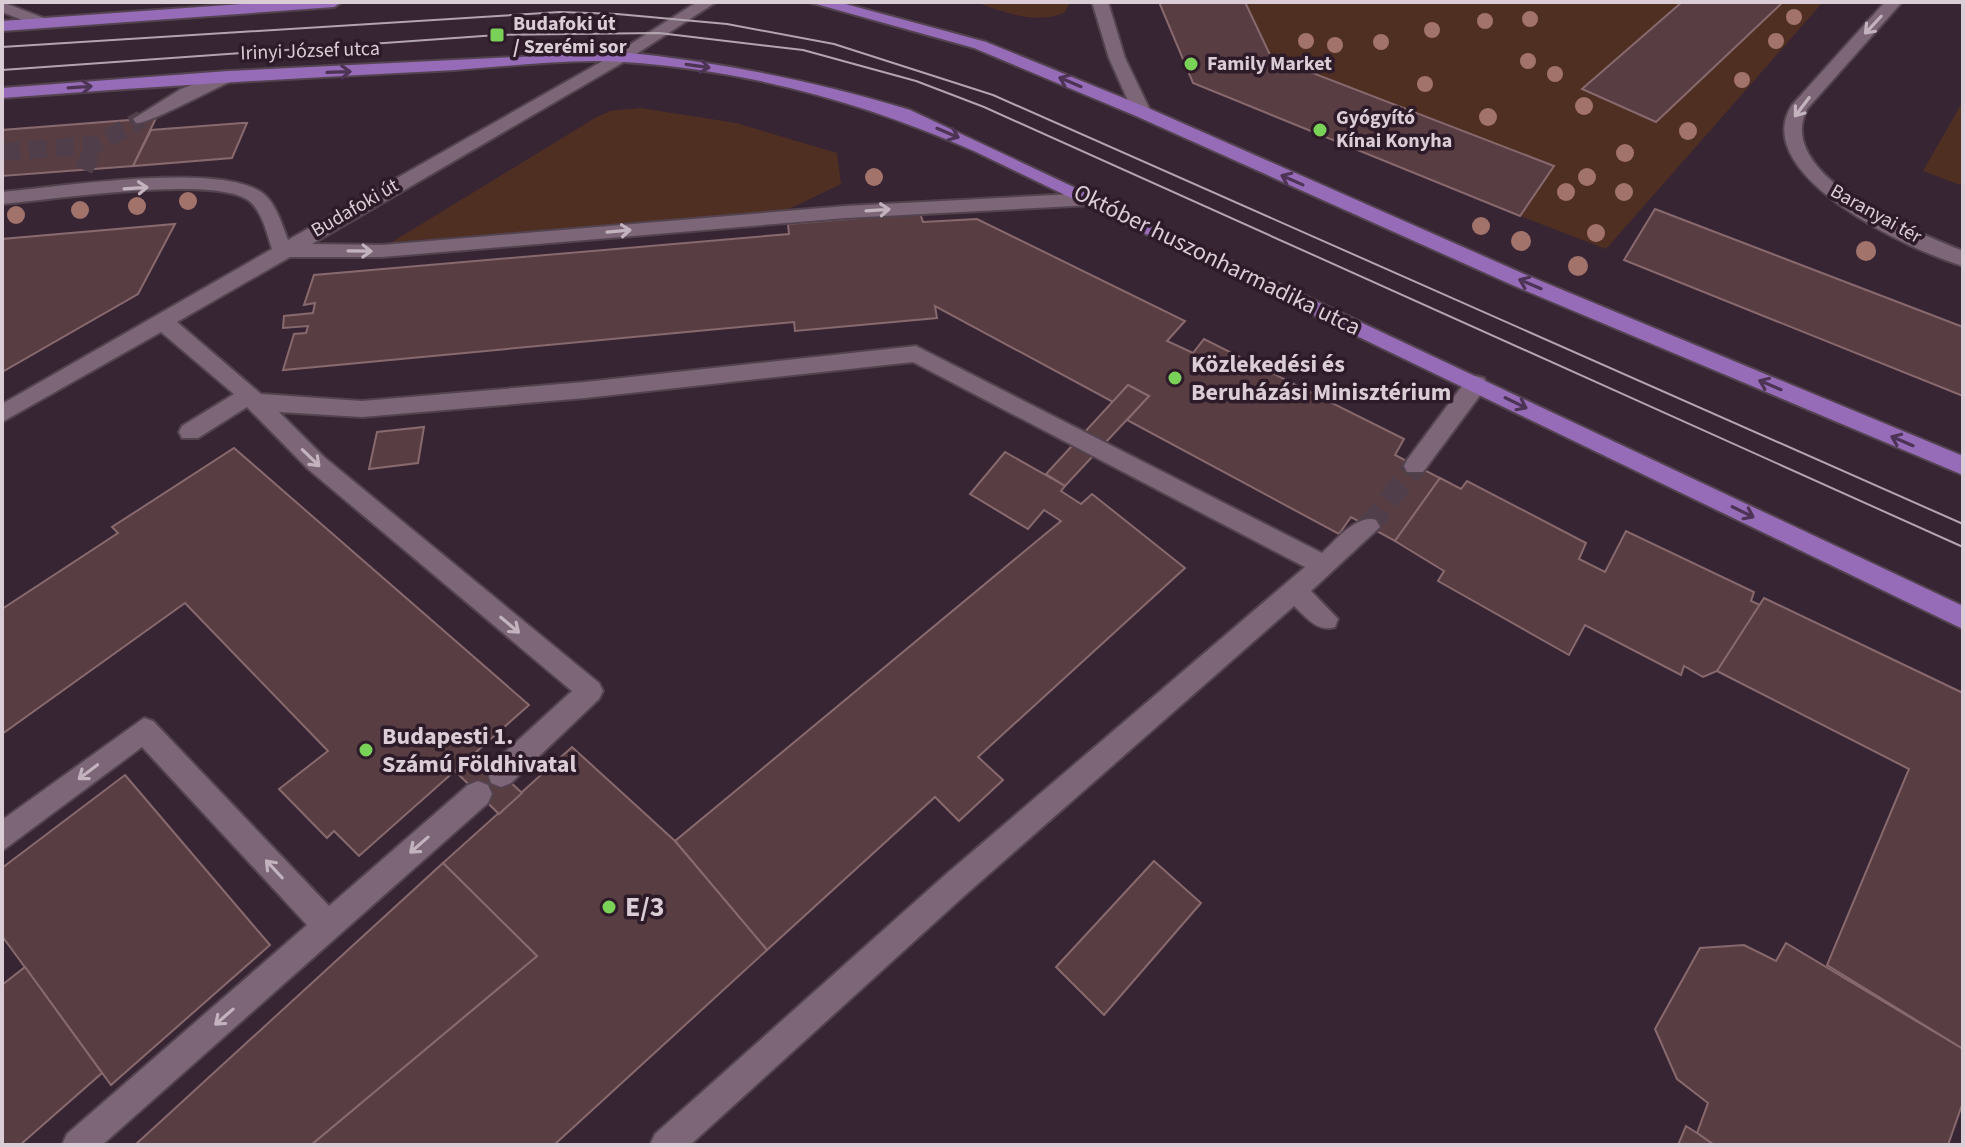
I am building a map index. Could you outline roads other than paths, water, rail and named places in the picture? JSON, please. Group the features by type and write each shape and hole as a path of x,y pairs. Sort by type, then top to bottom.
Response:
{"main road":[{"name":"Irinyi József utca","path":"2,26 334,2"},
{"path":"817,2 980,45 1142,112 1517,279 1963,466"},
{"name":"Irinyi József utca","path":"2,93 228,76 621,57"},
{"name":"Október huszonharmadika utca","path":"621,57 712,67 832,92 904,114 1092,199 1963,618"}],"street":[{"name":"Budafoki út","path":"2,414 621,57 708,2"},
{"path":"1100,2 1117,58 1142,112"},
{"name":"Baranyai tér","path":"1894,2 1824,78 1793,118 1794,148 1824,186 1888,226 1963,259"},
{"path":"2,7 43,23"},
{"path":"142,119 187,93 228,76"},
{"path":"79,192 84,170"},
{"path":"2,198 220,184 241,187 266,210 282,250 382,251 846,212 1092,199"},
{"path":"162,321 253,398 316,463 590,691 501,774"},
{"path":"190,432 253,398 362,409 916,354 1324,565"},
{"path":"1415,466 1476,384"},
{"path":"666,1145 954,886 1368,527"},
{"path":"1294,592 1326,619"},
{"path":"2,837 144,730 328,926"},
{"path":"78,1145 478,794"}],"tunnel":[{"path":"95,145 142,119"},
{"path":"2,152 95,145"},
{"path":"84,170 95,145"},
{"path":"1368,527 1415,466"}],"tram line":[{"path":"2,47 560,12 727,24 834,44 993,95 1963,524"},
{"path":"2,70 497,35 659,33 803,50 916,81 984,107 1963,547"}],"place":[{"name":"Budafoki út / Szerémi sor","path":"497,35"},
{"name":"Family Market","path":"1191,64"},
{"name":"Gyógyító Kínai Konyha","path":"1320,130"},
{"name":"Közlekedési és Beruházási Minisztérium","path":"1175,378"},
{"name":"Budapesti 1. Számú Földhivatal","path":"366,750"},
{"name":"E/3","path":"609,907"}]}
